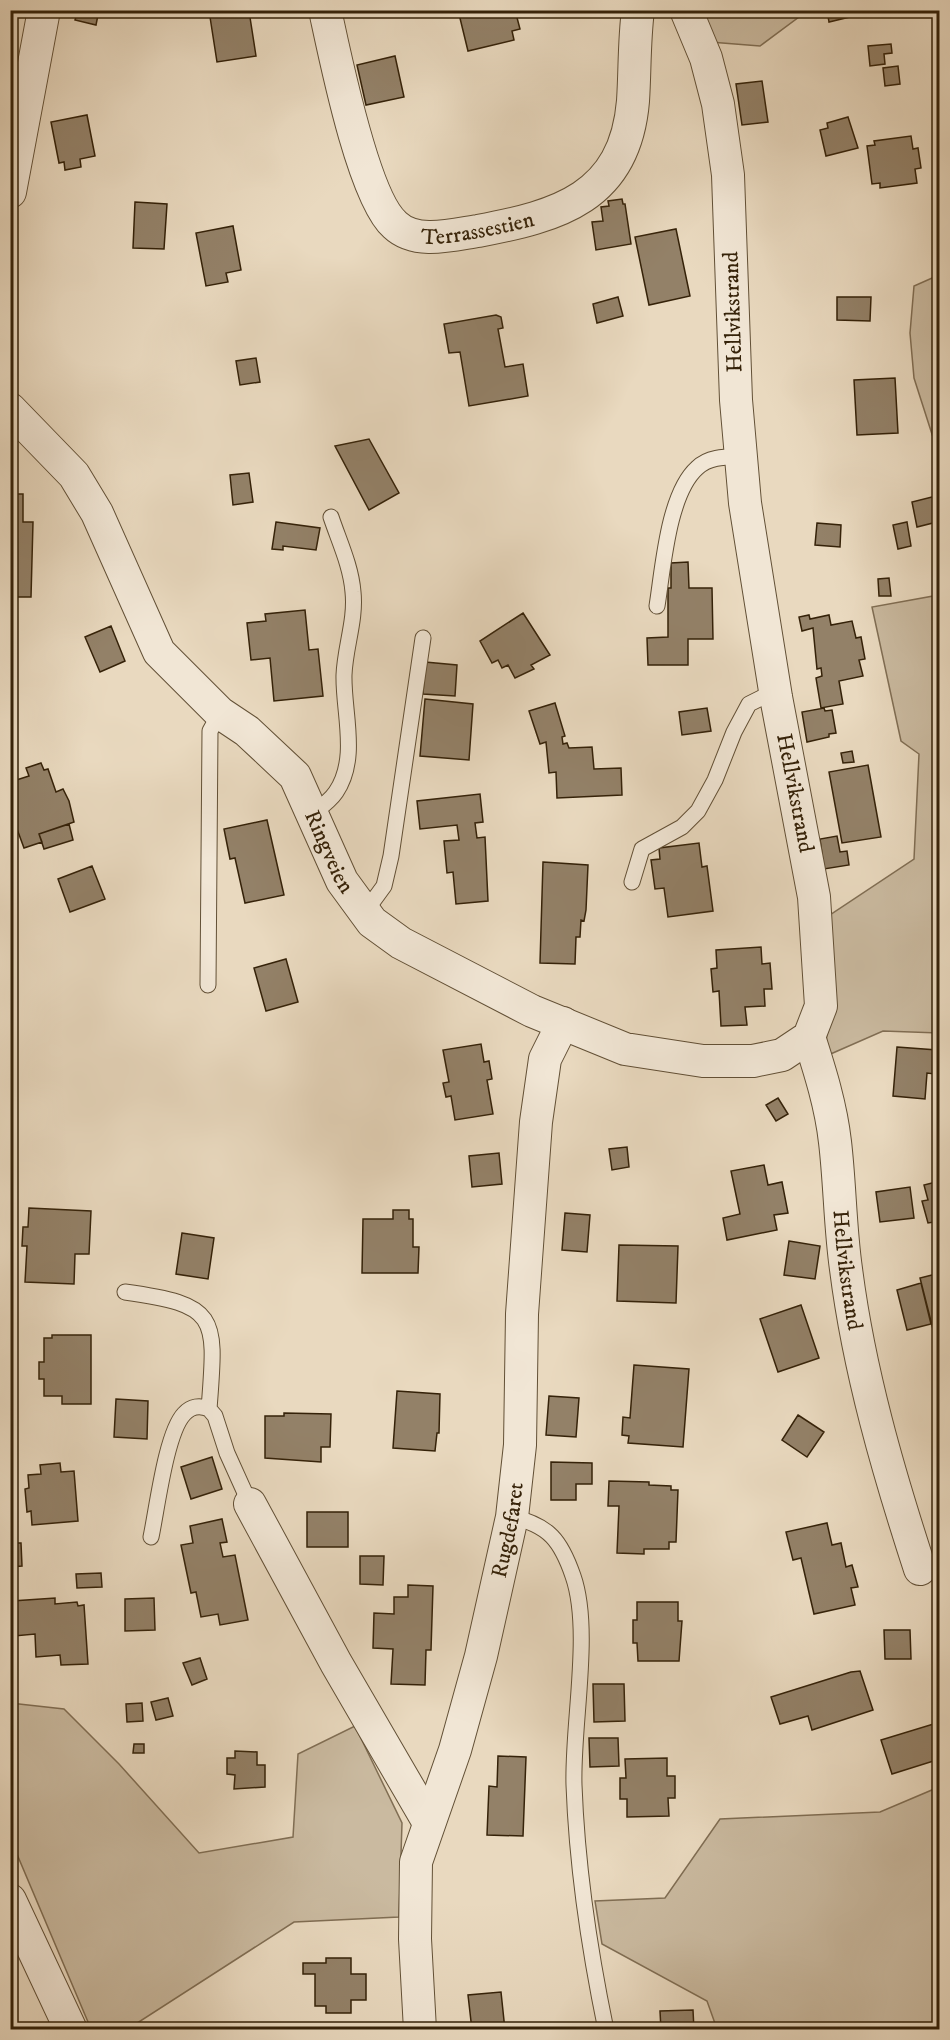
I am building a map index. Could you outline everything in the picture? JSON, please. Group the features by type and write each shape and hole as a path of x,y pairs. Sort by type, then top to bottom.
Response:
{"street":[{"path":"10,192 44,10"},
{"name":"Terrassestien","path":"325,10 344,92 376,195 395,225 408,234 430,237 525,222 554,214 584,197 596,186 618,156 631,117 638,10"},
{"name":"Hellvikstrand","path":"686,10 706,58 718,104 728,175 736,400 741,457 754,561 776,697 814,897 821,1006 808,1037 822,1076 835,1141 846,1269 864,1369 888,1469 920,1569"},
{"name":"Ringveien","path":"10,409 74,475 97,513 159,652 220,713 247,731 295,776 342,881 372,922 400,943 532,1011 625,1049 703,1061 753,1061 782,1055 808,1037"},
{"name":"Rugdefaret","path":"420,2030 415,1939 416,1862 455,1750 481,1656 512,1517 520,1445 522,1314 536,1122 545,1059 563,1023"},
{"path":"250,1504 336,1663 429,1822"},
{"path":"10,1900 72,2030"}],"lane":[{"path":"657,606 670,521 682,490 696,468 715,458 741,457"},
{"path":"312,814 336,793 345,773 349,739 344,658 351,633 353,592 347,563 331,517"},
{"path":"365,912 384,886 423,638"},
{"path":"632,882 642,849 682,827 698,811 715,780 734,732 749,704 763,697 776,697"},
{"path":"208,985 210,731 220,713"},
{"path":"125,1292 182,1301 196,1308 204,1317 211,1347 209,1409"},
{"path":"151,1537 174,1432 186,1412 193,1407 209,1409 215,1416 227,1453 250,1504"},
{"path":"512,1517 543,1527 556,1539 573,1577 578,1596 580,1663 574,1736 574,1786 582,1903 606,2030"}],"shaded area":[{"path":"699,11 807,11 760,46 710,42"},
{"path":"939,275 939,456 914,378 910,333 914,286"},
{"path":"939,595 939,1033 883,1031 826,1056 830,915 914,859 919,754 901,741 872,607"},
{"path":"10,1703 64,1709 119,1764 199,1853 293,1837 298,1754 355,1726 402,1823 399,1917 294,1922 128,2029 91,2029 11,1840"},
{"path":"939,1787 939,2029 717,2029 707,2001 602,1944 595,1901 665,1898 720,1819 880,1812"}],"building":[{"path":"78,10 99,10 96,25 75,20"},
{"path":"458,10 515,10 520,29 512,31 514,40 468,51"},
{"path":"827,10 871,10 871,12 829,22"},
{"path":"249,11 256,56 217,62 210,17"},
{"path":"891,44 892,53 884,54 885,64 870,66 868,46"},
{"path":"395,56 404,97 366,105 357,65"},
{"path":"898,66 900,84 885,86 883,68"},
{"path":"762,81 768,122 742,125 736,84"},
{"path":"87,115 95,156 80,159 81,167 65,170 64,162 59,163 51,122"},
{"path":"848,117 858,148 826,156 820,130 828,128 827,123"},
{"path":"911,136 913,149 918,148 921,168 915,169 917,183 880,188 880,183 872,184 867,146 875,145 874,141"},
{"path":"622,199 625,204 631,244 596,250 592,222 603,221 601,207 609,206 608,201"},
{"path":"135,202 167,204 164,249 133,248"},
{"path":"233,226 241,270 226,273 228,282 206,286 196,233"},
{"path":"676,229 690,296 649,305 635,237"},
{"path":"618,297 623,316 597,323 593,304"},
{"path":"837,297 871,297 870,321 837,320"},
{"path":"496,315 501,317 503,328 498,329 505,367 523,364 528,396 469,406 460,352 449,353 444,324"},
{"path":"256,358 260,382 240,385 236,361"},
{"path":"895,378 898,433 857,435 854,380"},
{"path":"369,439 399,493 369,510 335,446"},
{"path":"249,473 253,502 233,505 230,475"},
{"path":"10,494 23,494 23,522 33,522 31,597 10,597"},
{"path":"940,495 940,533 937,522 917,527 912,502"},
{"path":"276,522 320,528 316,550 283,546 283,550 272,549"},
{"path":"907,522 911,546 898,549 893,525"},
{"path":"817,523 841,525 840,547 815,545"},
{"path":"688,562 689,588 712,588 713,639 688,639 688,665 648,665 647,638 668,637 668,588 671,588 671,563"},
{"path":"889,578 891,596 879,596 878,579"},
{"path":"305,610 309,650 318,649 323,696 274,701 270,658 251,660 247,623 266,621 265,614"},
{"path":"523,613 550,655 531,665 534,669 515,678 508,665 502,668 498,660 492,663 480,641"},
{"path":"809,615 810,619 829,615 831,625 852,621 856,638 861,637 865,659 859,660 863,676 839,681 843,704 821,708 816,678 822,676 821,668 817,669 813,628 802,631 799,617"},
{"path":"111,626 125,661 100,672 85,637"},
{"path":"425,662 457,665 455,696 423,694"},
{"path":"425,699 473,704 469,760 420,756"},
{"path":"555,703 565,736 562,737 563,744 567,743 569,748 592,747 594,769 621,768 622,795 557,798 556,772 549,773 546,742 540,744 529,711"},
{"path":"707,708 711,731 682,735 679,712"},
{"path":"824,708 825,711 832,710 836,733 807,742 802,712"},
{"path":"852,751 854,762 843,763 841,753"},
{"path":"41,763 44,770 48,769 56,792 63,789 69,801 74,822 39,834 42,842 24,848 10,810 10,805 16,803 10,782 29,776 26,768"},
{"path":"868,765 881,837 842,843 829,772"},
{"path":"480,794 483,822 475,823 477,838 485,837 488,901 456,904 453,872 447,873 444,841 459,840 457,825 420,829 417,801"},
{"path":"267,820 284,895 245,903 235,858 230,859 224,829"},
{"path":"69,824 73,840 44,849 39,834"},
{"path":"837,836 840,852 847,851 849,865 824,869 820,839"},
{"path":"699,843 702,867 707,866 713,911 668,917 664,888 655,889 651,860 660,859 659,848"},
{"path":"543,862 588,865 586,910 584,921 581,920 580,937 576,937 575,964 540,963"},
{"path":"92,866 105,899 70,912 58,879"},
{"path":"761,947 762,964 770,963 772,989 764,989 765,1006 745,1007 747,1025 721,1026 719,991 713,992 711,969 717,968 716,950"},
{"path":"286,959 298,1002 266,1011 254,968"},
{"path":"481,1044 484,1062 489,1061 492,1079 487,1080 493,1114 455,1120 451,1096 446,1097 443,1083 449,1082 443,1050"},
{"path":"897,1047 937,1050 935,1074 927,1073 925,1099 893,1096"},
{"path":"778,1098 788,1114 776,1121 766,1105"},
{"path":"627,1147 629,1167 612,1170 609,1149"},
{"path":"499,1153 502,1184 472,1187 469,1156"},
{"path":"764,1165 768,1185 782,1182 788,1213 774,1215 777,1230 727,1240 723,1218 740,1214 731,1171"},
{"path":"940,1181 940,1238 938,1239 934,1222 928,1223 922,1201 928,1200 924,1185"},
{"path":"910,1187 914,1218 880,1222 876,1192"},
{"path":"29,1208 91,1211 89,1254 75,1254 74,1284 25,1282 27,1246 22,1246 23,1227 28,1227"},
{"path":"393,1210 409,1210 409,1219 413,1219 413,1247 419,1247 418,1273 362,1273 363,1219 393,1219"},
{"path":"565,1213 590,1215 587,1252 562,1250"},
{"path":"182,1233 214,1238 208,1279 176,1274"},
{"path":"789,1241 820,1246 815,1279 784,1275"},
{"path":"619,1245 678,1246 676,1303 617,1301"},
{"path":"940,1273 940,1336 935,1337 920,1278"},
{"path":"921,1283 931,1324 907,1330 897,1290"},
{"path":"801,1305 819,1358 778,1372 760,1319"},
{"path":"52,1335 91,1335 91,1404 62,1404 62,1396 44,1396 44,1379 39,1379 39,1362 44,1362 44,1338 52,1338"},
{"path":"634,1365 689,1369 683,1447 628,1443 629,1436 622,1435 623,1417 630,1418"},
{"path":"397,1391 440,1394 439,1433 437,1433 435,1451 393,1448"},
{"path":"549,1396 579,1398 576,1437 546,1435"},
{"path":"116,1399 148,1401 147,1439 114,1437"},
{"path":"284,1413 331,1414 330,1447 321,1447 321,1462 265,1458 265,1416 284,1416"},
{"path":"798,1415 824,1432 807,1457 782,1440"},
{"path":"212,1457 222,1489 191,1499 181,1467"},
{"path":"551,1462 592,1463 592,1484 576,1484 576,1500 551,1500"},
{"path":"60,1463 61,1472 74,1471 78,1521 32,1525 31,1511 27,1512 25,1489 29,1488 28,1475 41,1474 40,1465"},
{"path":"609,1481 649,1482 649,1485 671,1486 671,1490 678,1490 676,1542 669,1542 669,1549 644,1549 644,1554 617,1553 619,1506 608,1506"},
{"path":"307,1512 348,1512 348,1547 307,1547"},
{"path":"222,1519 227,1542 220,1543 223,1557 235,1555 248,1620 220,1625 218,1614 201,1617 196,1592 191,1593 181,1545 193,1543 190,1526"},
{"path":"827,1523 832,1545 841,1543 846,1567 852,1565 858,1587 851,1588 855,1605 814,1614 801,1558 793,1560 786,1532"},
{"path":"10,1543 21,1543 22,1566 10,1567"},
{"path":"360,1556 384,1556 383,1585 360,1584"},
{"path":"101,1573 102,1587 77,1588 76,1574"},
{"path":"408,1585 433,1586 431,1650 426,1650 425,1685 391,1684 393,1649 373,1648 374,1613 394,1614 394,1597 408,1597"},
{"path":"55,1598 55,1604 77,1602 78,1606 84,1605 88,1664 61,1665 60,1655 36,1657 35,1634 14,1636 12,1601"},
{"path":"154,1598 155,1630 125,1631 125,1599"},
{"path":"637,1602 678,1602 678,1621 682,1621 679,1661 638,1661 637,1643 633,1643 633,1620 637,1620"},
{"path":"884,1630 910,1630 911,1659 885,1659"},
{"path":"200,1658 207,1679 192,1685 183,1663"},
{"path":"860,1671 873,1710 812,1730 808,1716 780,1724 771,1697"},
{"path":"593,1684 624,1684 625,1721 594,1722"},
{"path":"168,1698 173,1716 156,1720 151,1702"},
{"path":"142,1703 143,1721 127,1722 126,1704"},
{"path":"940,1722 940,1759 892,1774 881,1740"},
{"path":"589,1738 618,1738 619,1766 590,1767"},
{"path":"134,1744 144,1744 144,1753 133,1753"},
{"path":"235,1751 257,1752 257,1765 265,1765 265,1787 234,1789 235,1775 227,1774 227,1758 235,1758"},
{"path":"498,1756 526,1757 523,1836 487,1835 489,1786 497,1787"},
{"path":"667,1758 667,1776 675,1776 675,1798 668,1798 669,1816 627,1817 627,1799 620,1799 620,1778 626,1778 625,1759"},
{"path":"326,1958 351,1958 351,1974 366,1974 366,2000 351,2000 351,2013 326,2013 326,2006 315,2006 315,1974 303,1974 303,1963 326,1963"},
{"path":"501,1992 505,2030 472,2030 468,1995"},
{"path":"693,2010 694,2030 661,2030 660,2011"},
{"path":"191,2023 238,2025 237,2030 191,2030"}]}
